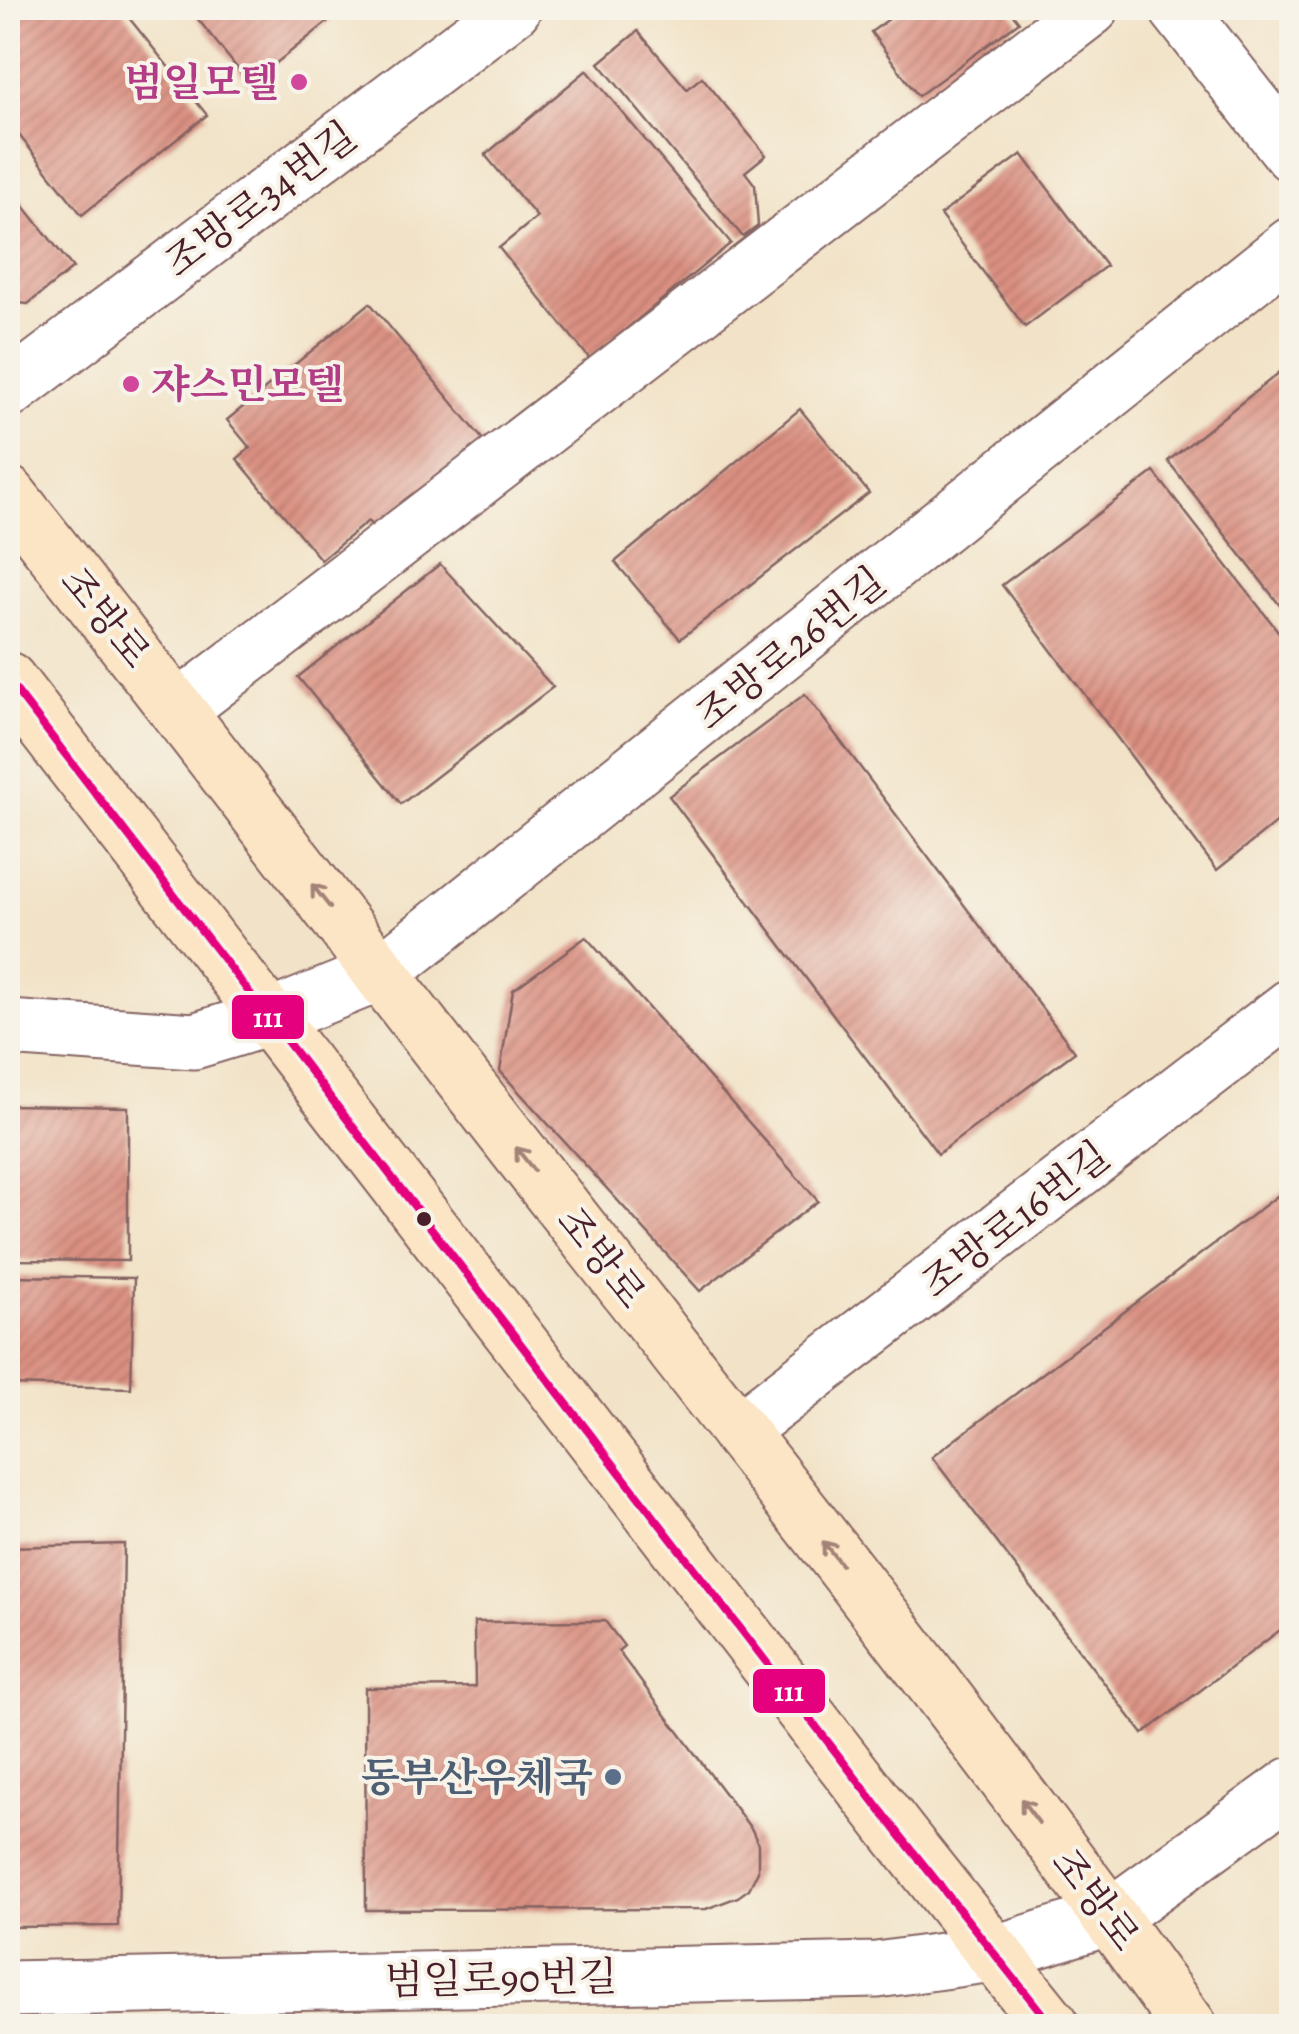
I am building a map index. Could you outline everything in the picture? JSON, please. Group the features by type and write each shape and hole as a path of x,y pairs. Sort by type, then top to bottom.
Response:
{"main road":[{"name":"조방로","path":"8,494 738,1431 1189,2026"},
{"path":"8,680 992,1954 1052,2026"}],"street":[{"name":"조방로34번길","path":"8,392 513,8"},
{"path":"179,709 1091,8"},
{"path":"1178,8 1292,154"},
{"name":"조방로26번길","path":"8,1028 194,1041 269,1018 380,973 1292,245"},
{"name":"조방로16번길","path":"738,1431 1292,1006"},
{"name":"범일로90번길","path":"8,1989 876,1970 992,1954 1110,1917 1292,1785"},
{"path":"8,2008 20,2026"}],"building":[{"path":"8,8 121,8 207,115 82,215 8,121"},
{"path":"189,8 345,8 250,84"},
{"path":"904,8 1008,8 1019,22 918,96 871,32"},
{"path":"638,31 687,89 702,77 766,155 745,172 755,185 758,226 743,237 599,63"},
{"path":"587,70 731,243 590,359 499,248 537,217 485,155"},
{"path":"1022,154 1106,266 1025,327 940,215"},
{"path":"8,186 73,268 28,304 8,302"},
{"path":"370,303 485,442 377,532 368,521 321,560 237,459 250,448 227,420"},
{"path":"1285,368 1292,377 1292,621 1168,461"},
{"path":"800,409 869,493 680,639 615,562"},
{"path":"1154,472 1292,649 1292,810 1217,870 1002,585"},
{"path":"440,564 553,687 401,804 298,677"},
{"path":"805,694 1075,1052 938,1154 669,796"},
{"path":"586,937 818,1201 700,1291 500,1071 513,990"},
{"path":"8,1105 128,1107 128,1261 8,1260"},
{"path":"1292,1185 1292,1621 1143,1734 932,1457"},
{"path":"8,1276 134,1278 131,1388 8,1385"},
{"path":"124,1544 118,1926 8,1927 8,1547"},
{"path":"605,1621 624,1646 618,1651 752,1830 758,1844 758,1871 749,1889 706,1909 366,1910 365,1688 475,1687 474,1622"}],"transit line":[{"name":"111","path":"8,680 899,1834 1052,2026"}],"place":[{"name":"범일모텔","path":"299,82"},
{"name":"쟈스민모텔","path":"131,384"},
{"name":"동부산우체국","path":"613,1777"}]}
